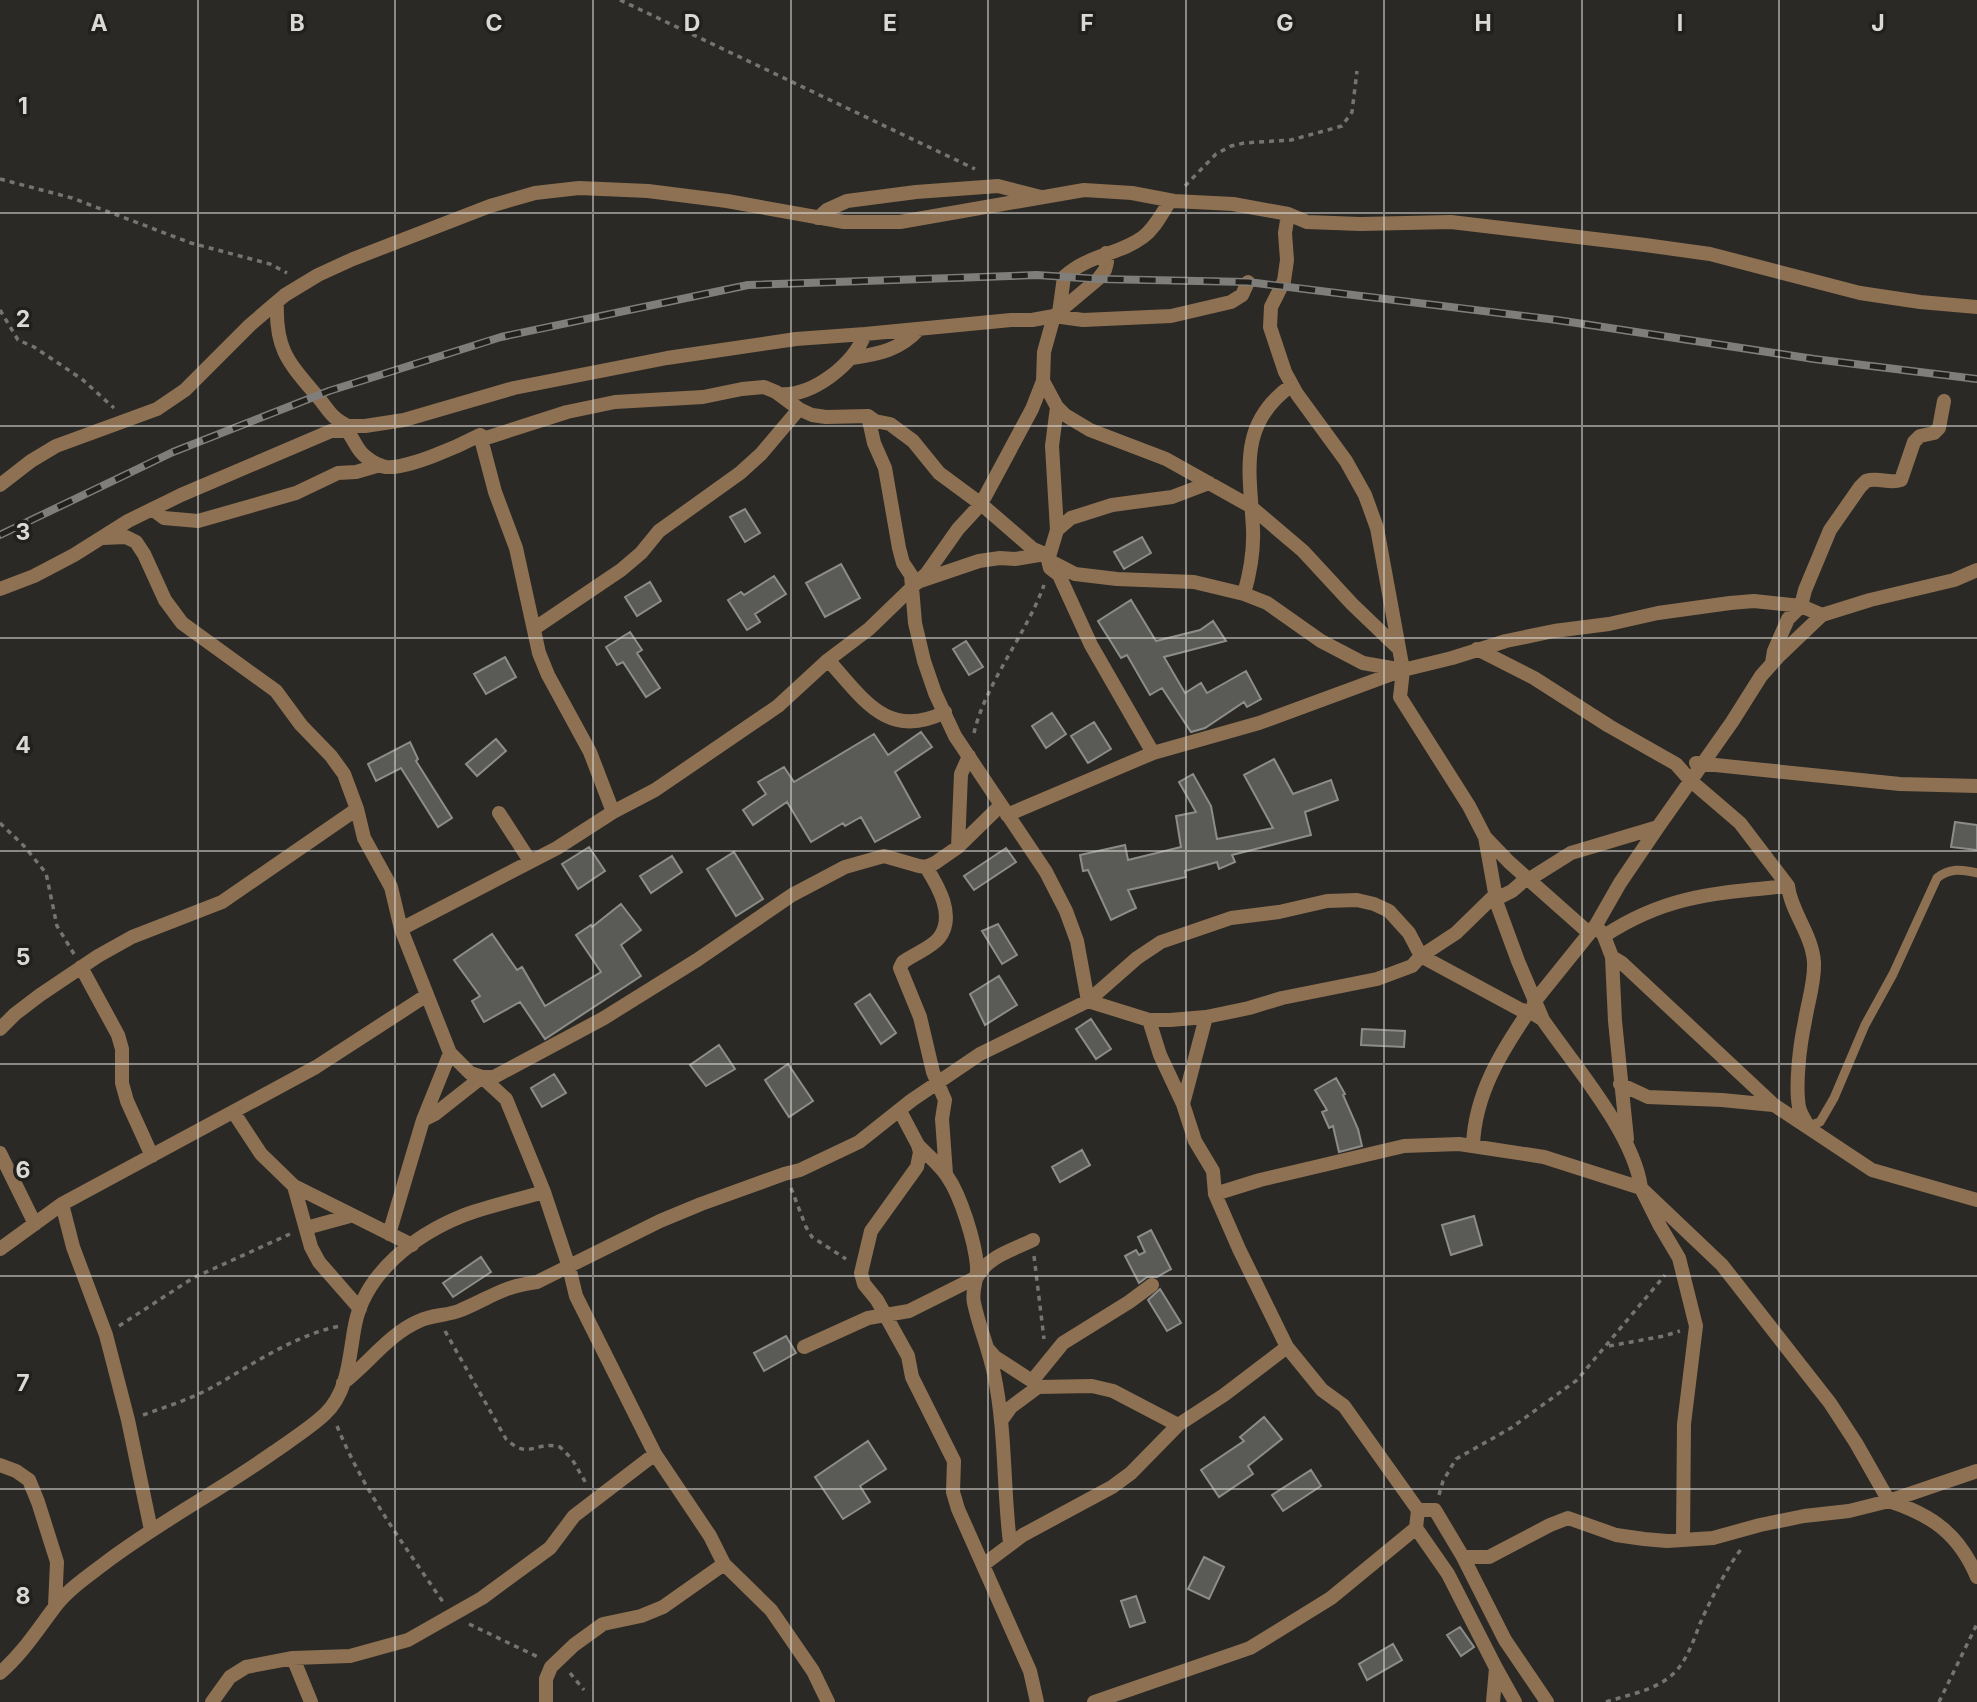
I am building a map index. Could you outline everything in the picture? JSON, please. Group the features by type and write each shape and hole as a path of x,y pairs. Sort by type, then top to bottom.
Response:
{"street":[{"path":"818,218 827,210 847,201 937,190 998,186 1045,198"},
{"path":"0,485 56,446 158,409 185,390 250,325 303,283 353,259 490,206 535,193 579,188 648,191 727,201 844,222 900,222 1084,190 1132,193 1172,201 1233,204 1289,214 1307,222 1451,222 1645,245 1710,254 1860,293 1977,307"},
{"path":"401,929 557,848 613,812 655,790 778,706 828,660 869,628 927,573 958,529 981,504 1032,409 1043,381 1044,352 1064,277 1086,261 1127,247 1146,235 1172,201"},
{"path":"1289,214 1284,233 1287,260 1284,281 1272,303 1269,322 1272,336 1292,385 1310,414 1346,461 1365,495 1377,528 1403,670 1400,697 1469,806 1485,837 1496,897 1532,1007 1627,1144 1639,1171 1642,1188 1679,1258 1696,1326 1684,1424 1683,1539"},
{"path":"1056,314 1098,279 1105,270 1106,253"},
{"path":"0,589 34,576 181,495 331,431 404,420 514,388 667,358 796,339 1032,320 1056,314 1083,320 1171,316 1231,302 1242,295 1248,282"},
{"path":"277,302 278,327 290,364 332,418 347,428 356,448 363,455 385,467 407,464 480,435"},
{"path":"852,358 888,351 910,339 919,329"},
{"path":"778,393 794,394 810,390 852,358 865,334"},
{"path":"1043,381 1057,407 1065,415 1090,430 1166,459 1250,506 1303,551 1399,649"},
{"path":"1244,594 1250,574 1253,532 1248,464 1251,446 1261,417 1276,396 1292,385"},
{"path":"480,435 486,438 567,412 615,402 703,397 764,387 812,415 868,416 890,424 913,441 939,473 981,504 1047,560 1075,574 1117,579 1194,582 1244,594 1267,603 1321,641 1352,658 1363,663 1403,670"},
{"path":"1771,666 1774,651 1788,619 1801,606 1808,581 1836,520 1866,481 1901,480 1911,447 1917,438 1934,433 1938,428 1944,401"},
{"path":"1047,560 1057,530 1052,446 1057,407"},
{"path":"535,628 621,569 641,553 659,531 740,472 761,454 799,409"},
{"path":"868,416 874,443 885,468 899,548 911,575 915,623 935,693 955,736 1046,872 1066,911 1077,941 1087,1000"},
{"path":"480,435 495,492 516,548 539,653 590,752 613,812"},
{"path":"152,509 163,518 198,521 296,493 338,473 356,472 380,465"},
{"path":"1057,530 1072,518 1089,511 1172,497 1209,483"},
{"path":"103,538 126,537 136,542 165,600 183,623 276,691 301,725 331,756 344,774 364,838 391,887 401,929 450,1053 470,1073 494,1077 518,1062 572,1036 697,960 792,895 845,867 884,856 926,867 940,892 946,913 945,926 939,939 903,962 900,968 920,1017 933,1072 946,1101 942,1119 946,1174"},
{"path":"912,585 979,561 1047,560"},
{"path":"1047,560 1059,575 1091,645 1153,753"},
{"path":"1473,1145 1475,1119 1483,1091 1504,1047 1532,1007 1596,932 1620,883 1761,676 1822,615 1870,600 1954,580 1977,570"},
{"path":"926,867 958,847 1004,810 1153,753 1259,723 1403,670 1477,649 1554,631 1609,624 1703,606 1754,601 1801,606 1822,615"},
{"path":"1477,649 1534,678 1609,726 1676,764 1691,781 1740,823 1788,886 1805,928 1814,962 1812,993 1804,1022 1799,1070 1799,1108 1808,1126"},
{"path":"828,660 859,698 889,718 911,723 931,719 945,712"},
{"path":"958,847 961,774 969,756"},
{"path":"1676,764 1702,763 1900,784 1977,786"},
{"path":"0,1029 15,1014 82,967 132,937 222,902 357,809"},
{"path":"499,813 530,861"},
{"path":"1087,1000 1149,1020 1206,1017 1377,979 1412,966 1456,933 1496,897 1512,891 1571,853 1658,827"},
{"path":"1485,837 1527,879 1596,932 1612,957 1622,963 1774,1105 1872,1170 1977,1200"},
{"path":"1596,932 1666,904 1713,894 1788,886"},
{"path":"343,1383 396,1336 418,1321 460,1311 497,1291 515,1285 537,1282 660,1221 800,1170 859,1142 980,1054 1087,1000 1137,958 1161,942 1231,918 1279,912 1327,901 1357,900 1374,904 1389,911 1409,933 1422,956 1521,1010 1532,1007"},
{"path":"1612,957 1620,1084 1627,1144"},
{"path":"82,967 118,1035 122,1083 127,1101 152,1156"},
{"path":"0,1249 61,1204 316,1067 427,995"},
{"path":"1183,1104 1206,1017"},
{"path":"1149,1020 1160,1055 1183,1104 1195,1141 1213,1171 1215,1194 1287,1347 1322,1390 1345,1406 1418,1510 1416,1528 1448,1574 1515,1702"},
{"path":"389,1234 424,1120 450,1053"},
{"path":"424,1120 482,1077"},
{"path":"482,1077 506,1099 544,1192 576,1296 655,1454 710,1536 724,1564 771,1610 813,1671 828,1702"},
{"path":"1620,1084 1648,1097 1774,1105"},
{"path":"900,1111 918,1145 918,1167 871,1231 861,1273 864,1284 908,1356 912,1377 954,1461 953,1492 964,1527 1030,1671 1037,1702"},
{"path":"234,1113 261,1154 294,1186 412,1245"},
{"path":"918,1145 946,1174 958,1198 977,1264 977,1277"},
{"path":"1215,1194 1260,1180 1404,1146 1473,1145 1544,1157 1642,1188 1722,1265 1830,1403 1889,1501 1916,1510 1948,1531 1965,1554 1977,1577"},
{"path":"0,1153 35,1224"},
{"path":"294,1186 319,1262 358,1316"},
{"path":"0,1672 18,1658 55,1606 76,1585 151,1530 252,1468 296,1437 330,1408 347,1375 358,1316 376,1278 395,1257 437,1228 463,1216 544,1192"},
{"path":"61,1204 73,1247 106,1335 128,1420 151,1530"},
{"path":"306,1228 350,1216"},
{"path":"1010,1543 995,1375 980,1331 972,1292 983,1266 1033,1240"},
{"path":"804,1347 868,1318 909,1311 977,1277"},
{"path":"1001,1421 1011,1407 1035,1384 1046,1362 1063,1343 1129,1302 1152,1284"},
{"path":"983,1565 1010,1543 1112,1487 1130,1473 1178,1425 1224,1395 1287,1347"},
{"path":"987,1348 995,1357 1035,1384 1093,1386 1113,1391 1178,1425"},
{"path":"212,1702 230,1677 246,1667 293,1658 350,1656 408,1640 482,1598 550,1548 574,1516 655,1454"},
{"path":"0,1465 29,1480 38,1502 57,1562 55,1606"},
{"path":"1464,1557 1489,1557 1568,1518 1616,1535 1667,1541 1713,1538 1760,1525 1849,1511 1889,1501 1977,1471"},
{"path":"1418,1510 1435,1510 1464,1557 1505,1640 1548,1702"},
{"path":"1094,1702 1250,1648 1331,1598 1416,1528"},
{"path":"546,1702 545,1679 553,1665 574,1645 603,1624 641,1616 663,1607 724,1564"},
{"path":"293,1658 311,1702"},
{"path":"1493,1702 1496,1668"}],"lane":[{"path":"1808,1126 1820,1122 1834,1098 1865,1026 1893,974 1937,878 1944,872 1957,870 1977,873"}],"path":[{"path":"620,0 976,170"},
{"path":"1172,201 1189,181 1223,150 1244,143 1291,140 1342,126 1352,112 1357,71"},
{"path":"0,179 72,198 191,243 270,264 303,283"},
{"path":"0,310 18,340 34,346 83,380 129,421"},
{"path":"969,756 976,726 1037,603 1047,560"},
{"path":"0,823 46,873 57,926 82,967"},
{"path":"784,1174 812,1237 843,1257 861,1273"},
{"path":"106,1335 193,1278 306,1228"},
{"path":"1033,1240 1046,1362"},
{"path":"1435,1510 1443,1481 1456,1459 1511,1428 1577,1380 1679,1258"},
{"path":"439,1314 449,1340 506,1438 522,1451 544,1446 560,1447 572,1460 596,1498"},
{"path":"128,1420 207,1390 303,1337 358,1316"},
{"path":"1607,1346 1664,1336 1696,1326"},
{"path":"330,1408 366,1486 452,1615 570,1674 584,1690"},
{"path":"1606,1702 1652,1688 1668,1679 1678,1668 1696,1638 1703,1618 1734,1558 1760,1525"},
{"path":"1939,1702 1977,1625"}],"building":[{"path":"745,509 760,533 745,542 730,517"},
{"path":"1142,537 1151,553 1124,569 1114,552"},
{"path":"841,564 860,598 825,617 806,583"},
{"path":"774,576 786,594 755,614 760,622 747,630 728,600 741,592 744,595"},
{"path":"650,582 661,601 637,616 625,597"},
{"path":"1131,600 1156,641 1200,630 1213,621 1226,641 1164,657 1185,693 1201,683 1207,693 1246,671 1261,699 1247,707 1244,702 1205,728 1191,732 1162,688 1150,695 1127,655 1121,658 1098,621"},
{"path":"630,632 642,650 637,653 660,688 646,697 623,662 617,665 606,647"},
{"path":"966,641 983,667 969,675 953,649"},
{"path":"505,657 516,677 486,694 474,674"},
{"path":"1052,713 1066,734 1046,748 1032,726"},
{"path":"1094,722 1111,749 1088,763 1071,736"},
{"path":"921,732 932,747 895,772 920,817 875,842 861,817 845,826 843,823 811,842 787,802 753,825 743,810 766,794 758,782 784,767 794,782 874,734 888,755"},
{"path":"496,739 506,751 477,776 466,764"},
{"path":"410,742 418,759 416,761 452,818 438,827 401,768 376,781 368,764"},
{"path":"1274,759 1293,794 1331,780 1338,800 1305,812 1311,835 1232,855 1235,862 1219,869 1217,862 1185,871 1186,877 1128,890 1136,908 1111,920 1088,870 1083,871 1080,855 1125,845 1128,860 1181,847 1176,816 1196,812 1179,782 1193,774 1211,806 1217,839 1273,828 1244,775"},
{"path":"1955,822 1977,825 1977,850 1951,847"},
{"path":"589,847 605,871 578,889 562,864"},
{"path":"1006,848 1016,862 974,890 964,876"},
{"path":"734,852 763,899 736,916 707,869"},
{"path":"672,856 682,872 651,893 640,876"},
{"path":"621,904 641,930 621,945 641,976 545,1039 520,1002 484,1022 472,1001 480,996 454,960 492,934 517,970 522,967 545,1006 601,972 576,935 591,925 592,927"},
{"path":"998,924 1017,955 1002,964 982,931"},
{"path":"999,976 1017,1005 985,1025 970,994"},
{"path":"870,994 896,1033 881,1044 855,1004"},
{"path":"1091,1019 1111,1049 1096,1059 1076,1029"},
{"path":"1362,1029 1405,1031 1404,1047 1361,1045"},
{"path":"719,1045 735,1069 706,1086 690,1065"},
{"path":"788,1064 813,1101 789,1117 765,1080"},
{"path":"554,1074 566,1093 542,1107 531,1088"},
{"path":"1336,1078 1345,1094 1343,1095 1358,1129 1362,1146 1339,1152 1333,1126 1329,1128 1322,1112 1327,1110 1315,1090"},
{"path":"1082,1150 1090,1165 1060,1182 1052,1167"},
{"path":"1474,1216 1482,1245 1451,1255 1442,1225"},
{"path":"1151,1230 1171,1269 1157,1277 1147,1277 1139,1283 1125,1256 1136,1250 1139,1255 1145,1252 1138,1237"},
{"path":"481,1257 491,1272 453,1297 443,1283"},
{"path":"1160,1289 1181,1323 1167,1331 1148,1300"},
{"path":"786,1336 796,1353 764,1371 754,1353"},
{"path":"1264,1417 1282,1439 1248,1466 1253,1474 1219,1497 1201,1470 1244,1441 1240,1437"},
{"path":"868,1441 886,1469 860,1486 870,1502 843,1519 815,1477"},
{"path":"1311,1470 1321,1486 1283,1511 1272,1495"},
{"path":"1204,1557 1224,1567 1209,1599 1188,1589"},
{"path":"1136,1596 1145,1622 1130,1627 1121,1601"},
{"path":"1460,1627 1474,1647 1461,1656 1447,1635"},
{"path":"1393,1644 1402,1660 1367,1680 1359,1664"}],"railway":[{"path":"0,535 173,452 329,391 501,337 748,285 1037,275 1248,282 1557,320 1814,359 1977,379"}]}
